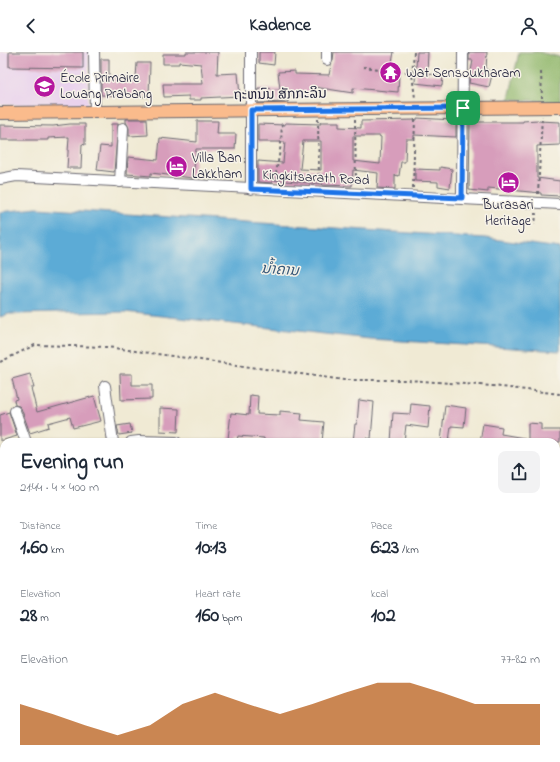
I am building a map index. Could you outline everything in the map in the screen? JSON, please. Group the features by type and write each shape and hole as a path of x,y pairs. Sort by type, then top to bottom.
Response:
{"main road":[{"name":"ຖະຫນົນ ສັກກະລິນ","path":"0,113 95,112 123,119 251,110 560,107"}],"street":[{"path":"94,52 95,112"},
{"path":"251,52 251,189"},
{"path":"462,198 463,52"},
{"path":"120,182 123,119"},
{"name":"Kingkitsarath Road","path":"0,180 16,176 560,204"},
{"path":"105,386 112,438"},
{"path":"15,411 25,438"}],"path":[{"path":"413,197 415,109 412,73 414,52"},
{"path":"363,67 412,73"},
{"path":"538,203 542,107 541,72"},
{"path":"356,109 356,193"},
{"path":"274,189 281,144 282,110"},
{"path":"318,110 319,192"},
{"path":"528,213 536,214 535,225"},
{"path":"0,362 35,345 107,347 344,380 408,380 493,386 560,394"}],"shaded area":[{"name":"École Primaire Louang Prabang","path":"0,52 9,52 9,67 83,68 83,52 89,52 88,105 0,105"}],"green space":[{"path":"519,52 538,52 560,57 560,102 509,99"}],"water":[{"name":"ນ້ຳຄານ","path":"37,208 485,238 560,248 560,351 370,339 125,312 8,314 0,317 0,212"}],"building":[{"path":"9,52 83,52 83,68 9,67"},
{"path":"186,52 218,52 217,74 238,73 240,96 201,98 201,100 189,100 189,96 164,97 163,84 203,84 201,64 179,62 179,64 163,64 163,54 186,54"},
{"path":"259,52 275,52 274,65 259,63"},
{"path":"334,52 394,52 390,73 399,74 398,92 353,88 353,93 314,87 314,96 288,96 288,102 258,103 258,88 280,89 278,72 295,71 295,74 329,75"},
{"path":"417,52 428,52 427,74 443,75 442,86 415,83"},
{"path":"469,52 487,52 486,70 493,71 489,87 469,83 473,60 469,60"},
{"path":"101,59 109,59 109,77 136,78 137,63 150,63 149,97 101,95"},
{"path":"417,118 454,120 454,123 456,123 456,137 414,135 414,139 406,139 405,162 401,162 399,176 395,175 395,189 377,188 378,173 353,170 352,186 322,185 323,184 272,180 272,183 258,182 258,161 283,163 285,142 258,142 258,124 285,125 285,123 321,124 320,122 339,122 339,127 361,128 361,121 417,120","holes":["353,136 381,137 380,164 353,161","303,141 321,141 321,170 300,169"]},
{"path":"126,119 147,119 148,135 129,136 129,128"},
{"path":"538,120 560,122 560,145 537,146 537,178 560,181 560,196 488,188 488,192 469,190 470,122 523,122"},
{"path":"197,121 218,121 217,134 236,134 235,149 196,149 193,178 151,173 151,176 127,174 128,157 158,160 160,138 197,142"},
{"path":"85,124 85,145 82,144 81,168 67,168 69,137 48,138 48,140 0,140 0,125 53,126"},
{"path":"111,124 118,124 114,172 97,170 100,146 111,147"},
{"path":"440,167 452,169 450,188 438,186 438,182 415,181 415,169 440,170"},
{"path":"30,374 34,388 31,388 37,412 94,396 101,421 73,428 70,417 48,423 49,427 30,433 21,408 15,405 14,400 17,399 12,379"},
{"path":"120,374 132,374 132,385 152,385 152,399 121,400"},
{"path":"250,395 258,396 257,414 280,415 280,411 302,413 301,420 324,422 322,438 264,438 238,436 238,438 228,438 231,413 249,415"},
{"path":"359,400 374,402 371,438 353,438 355,424 357,424"},
{"path":"411,404 430,406 428,428 406,425 404,438 391,438 393,413 410,414"},
{"path":"445,405 466,408 464,427 451,426 450,438 441,438"},
{"path":"160,408 179,409 178,432 160,431"},
{"path":"9,412 17,436 0,438 0,415"},
{"path":"528,423 541,424 541,430 560,430 560,438 528,438"},
{"path":"130,424 132,433 119,435 117,426"},
{"path":"483,424 502,427 501,434 524,438 481,438"}],"place":[{"name":"Wat Sensoukharam","path":"390,73"},
{"name":"École Primaire Louang Prabang","path":"44,86"},
{"name":"Villa Ban Lakkham","path":"176,166"},
{"name":"Burasari Heritage","path":"508,183"}],"route":[{"path":"463,108 462,198 251,189 251,110 463,108"}]}
